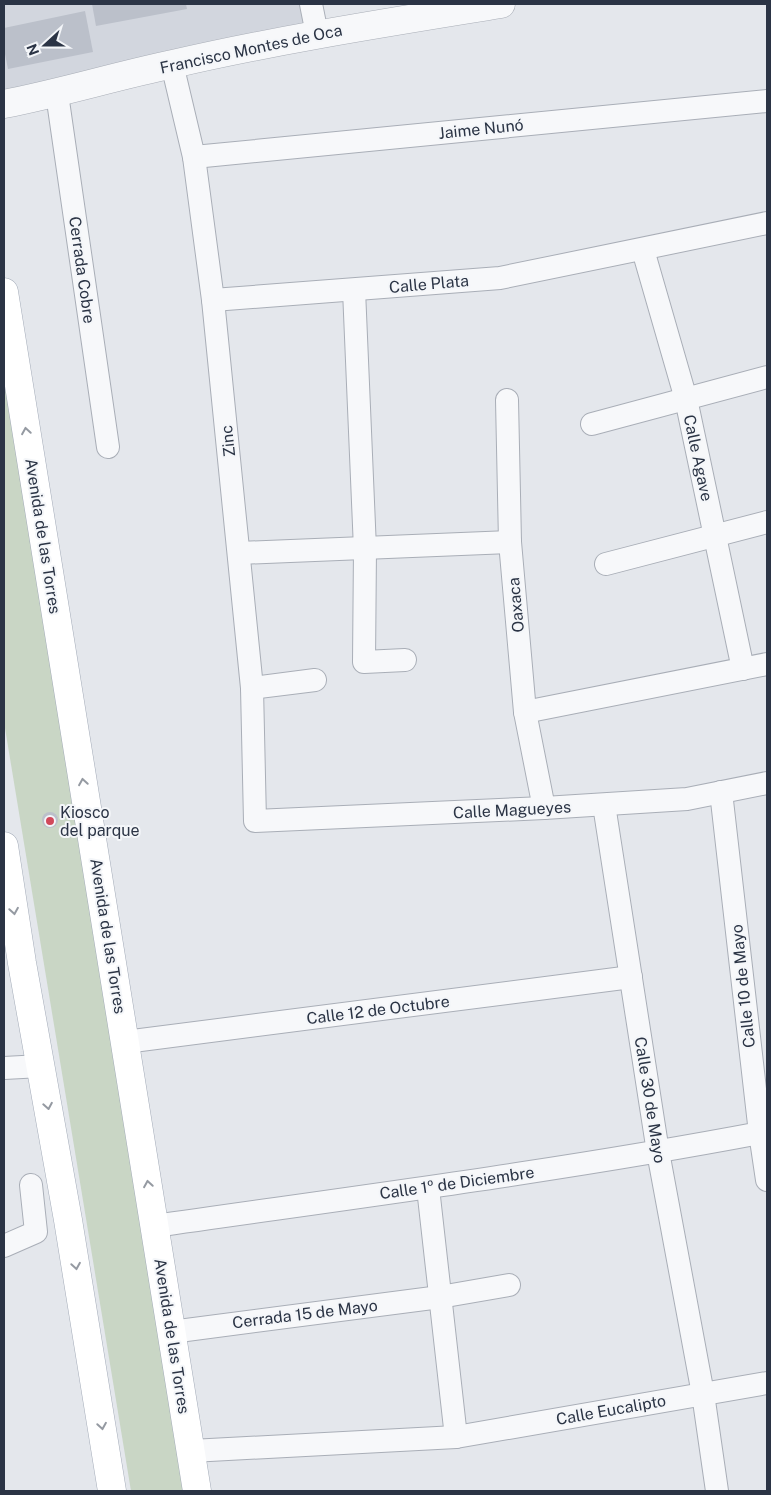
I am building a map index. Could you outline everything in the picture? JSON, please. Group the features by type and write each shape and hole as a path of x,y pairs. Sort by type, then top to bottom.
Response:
{"main road":[{"name":"Avenida de las Torres","path":"4,292 197,1491"},
{"path":"4,846 13,964 41,1066 112,1491"}],"street":[{"path":"311,4 318,34"},
{"name":"Francisco Montes de Oca","path":"4,104 57,94 172,64 318,34 501,4"},
{"name":"Zinc","path":"172,64 194,157 213,300 240,553 252,688 255,821"},
{"name":"Cerrada Cobre","path":"57,94 108,446"},
{"name":"Jaime Nunó","path":"194,157 767,101"},
{"name":"Calle Plata","path":"213,300 500,278 767,223"},
{"name":"Calle Agave","path":"642,250 686,399 743,669"},
{"path":"354,290 365,549 364,662 405,660"},
{"path":"592,424 767,377"},
{"name":"Oaxaca","path":"507,400 510,542 525,712 544,808"},
{"path":"606,564 767,522"},
{"path":"240,553 510,542"},
{"path":"525,712 767,664"},
{"path":"252,688 315,680"},
{"name":"Calle Magueyes","path":"255,821 604,805 687,799 767,783"},
{"name":"Calle 10 de Mayo","path":"721,792 767,1180"},
{"name":"Calle 30 de Mayo","path":"604,805 658,1152 718,1491"},
{"name":"Calle 12 de Octubre","path":"125,1042 631,977"},
{"path":"4,1068 41,1066"},
{"name":"Calle 1º de Diciembre","path":"154,1226 428,1188 658,1152 760,1133"},
{"path":"4,1246 36,1232 32,1186"},
{"path":"428,1188 456,1437"},
{"name":"Cerrada 15 de Mayo","path":"171,1332 440,1297 509,1285"},
{"name":"Calle Eucalipto","path":"190,1451 456,1437 767,1383"}],"shaded area":[{"path":"4,4 302,4 306,25 5,93"}],"green space":[{"path":"4,335 190,1491 131,1491 4,722"}],"building":[{"path":"92,4 186,4 187,9 96,26"},
{"path":"85,11 93,52 8,69 4,49 4,28"},
{"name":"Kiosco del parque","path":"47,812 53,812 58,817 56,826 47,828 42,823 42,817"}],"place":[{"name":"Kiosco del parque","path":"50,821"}]}
